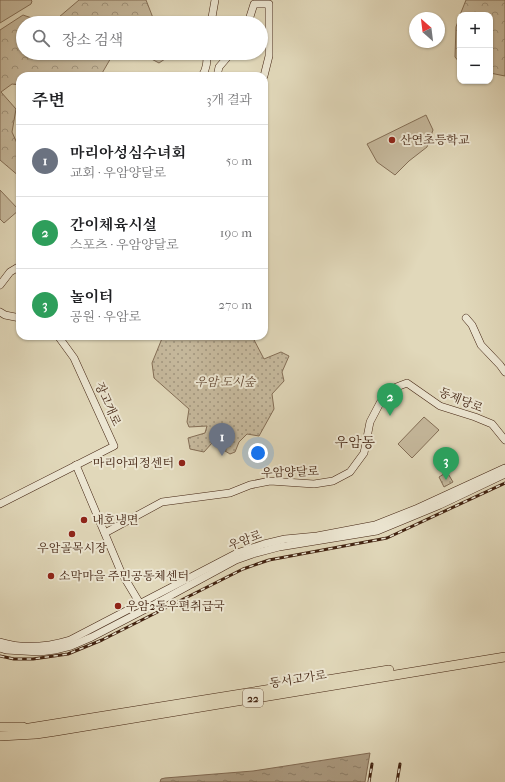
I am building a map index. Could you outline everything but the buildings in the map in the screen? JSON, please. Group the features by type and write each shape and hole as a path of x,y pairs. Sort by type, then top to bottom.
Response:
{"highway":[{"name":"동서고가로","path":"0,731 36,727 505,652"},
{"name":"동서고가로","path":"0,736 16,736 56,731 505,657"},
{"path":"0,727 36,727"},
{"path":"0,741 37,738 56,731"}],"street":[{"path":"212,16 215,0"},
{"path":"250,16 254,4 269,4 268,56"},
{"path":"205,72 207,60"},
{"path":"218,72 219,67 225,60"},
{"path":"265,72 267,60"},
{"path":"0,285 10,272 16,268"},
{"path":"0,312 5,315 16,317"},
{"path":"466,318 472,325 481,345 505,372"},
{"name":"장고개로","path":"0,504 114,446 74,358 61,340"},
{"name":"동제당로","path":"407,383 440,406 476,417 492,424 505,440"},
{"name":"우암양달로","path":"105,533 162,502 230,494 250,485 270,481 314,484 333,480 350,472 364,453 370,422 380,403 394,388 407,383"},
{"path":"76,465 121,572 142,607"},
{"name":"우암로","path":"0,648 6,650 26,651 55,650 71,646 92,637 237,553 278,541 375,525 418,508 505,468"},
{"name":"우암로","path":"0,642 34,646 53,645 75,638 142,607 236,560 278,547 377,531 433,508 505,474"}],"green space":[{"path":"0,0 32,1 31,4 0,23"},
{"path":"79,0 146,0 152,16 60,16"},
{"path":"466,0 505,0 505,76 493,74 493,12 461,12"},
{"path":"16,20 16,60 110,60 103,72 16,72 16,84 12,84 1,92 16,109 12,132 16,141 16,174 0,160 0,30"},
{"path":"457,24 457,59 455,57"},
{"path":"153,60 164,60 159,63"},
{"path":"426,115 433,130 427,147 409,161 395,175 377,162 367,144"},
{"path":"0,190 16,207 16,213 4,223 0,219"},
{"name":"우암 도시숲","path":"161,340 254,340 264,359 281,352 289,356 282,372 284,381 272,394 274,409 259,436 247,434 239,442 235,452 230,454 212,443 204,452 190,449 188,438 205,433 207,426 189,427 187,422 189,409 154,378 152,363"},
{"path":"424,417 439,430 412,458 398,444"},
{"path":"447,472 453,482 444,487 439,477"}],"water":[{"path":"370,753 365,782 160,782 161,779 165,778 253,771"}],"railway":[{"path":"0,656 14,659 33,659 68,654 102,640 243,569 269,560 387,538 505,483"},
{"path":"369,782 372,764"},
{"path":"397,782 400,764"}],"place":[{"name":"산연초등학교","path":"392,140"},
{"name":"간이체육시설","path":"390,416"},
{"name":"마리아성심수녀회","path":"222,456"},
{"name":"마리아피정센터","path":"182,463"},
{"name":"놀이터","path":"446,480"},
{"name":"내호냉면","path":"84,520"},
{"name":"우암골목시장","path":"72,534"},
{"name":"소막마을 주민공동체센터","path":"51,576"},
{"name":"우암2동우편취급국","path":"118,606"}],"district":[{"name":"우암동","path":"355,442"}]}
